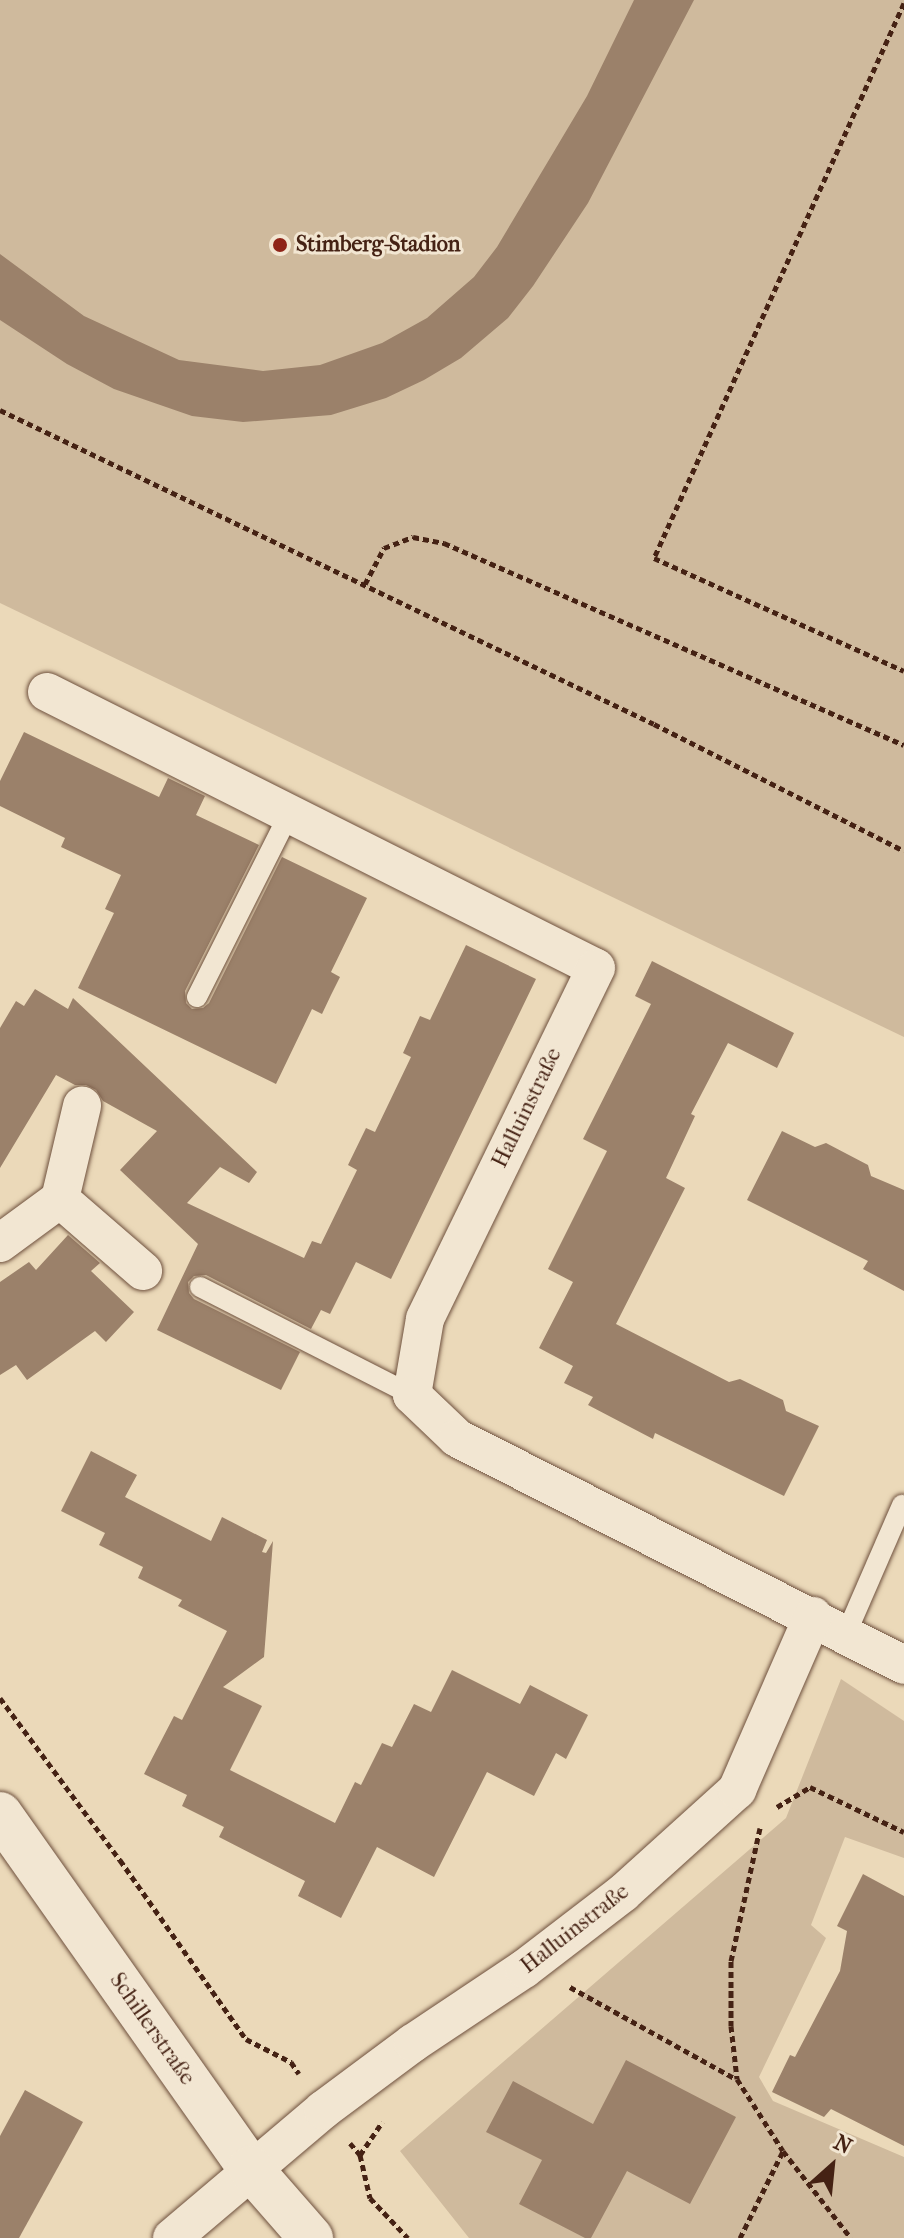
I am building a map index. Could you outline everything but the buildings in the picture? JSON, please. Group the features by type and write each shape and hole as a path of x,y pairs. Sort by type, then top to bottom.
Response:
{"main road":[{"name":"Schillerstraße","path":"0,1814 250,2168 311,2238"}],"street":[{"name":"Halluinstraße","path":"47,692 596,968 425,1319 412,1395"},
{"path":"0,1243 60,1199 82,1106"},
{"path":"60,1199 143,1271"},
{"path":"412,1395 457,1438 813,1616 904,1665"},
{"name":"Halluinstraße","path":"172,2238 250,2168 323,2110 413,2043 524,1969 623,1893 737,1790 813,1616"}],"lane":[{"path":"197,997 289,814"},
{"path":"200,1287 412,1395"},
{"path":"846,1634 902,1505"}],"path":[{"path":"904,3 654,558 904,671"},
{"path":"0,410 654,724 904,851"},
{"path":"365,584 384,548 413,537 444,543 904,745"},
{"path":"0,1698 120,1860 246,2039 291,2062 323,2110 360,2155 370,2198 408,2238"},
{"path":"737,1790 763,1815 731,1961 731,2026 737,2079 783,2151 851,2238"},
{"path":"524,1969 566,1985 737,2079"},
{"path":"740,2238 783,2151"}],"shaded area":[{"path":"0,0 904,0 904,1037 0,603"},
{"path":"841,1679 904,1721 904,1858 845,1837 811,1925 826,1938 759,2077 773,2101 904,2157 904,2238 469,2238 400,2151 786,1818"}],"place":[{"name":"Stimberg-Stadion","path":"280,245"}]}
